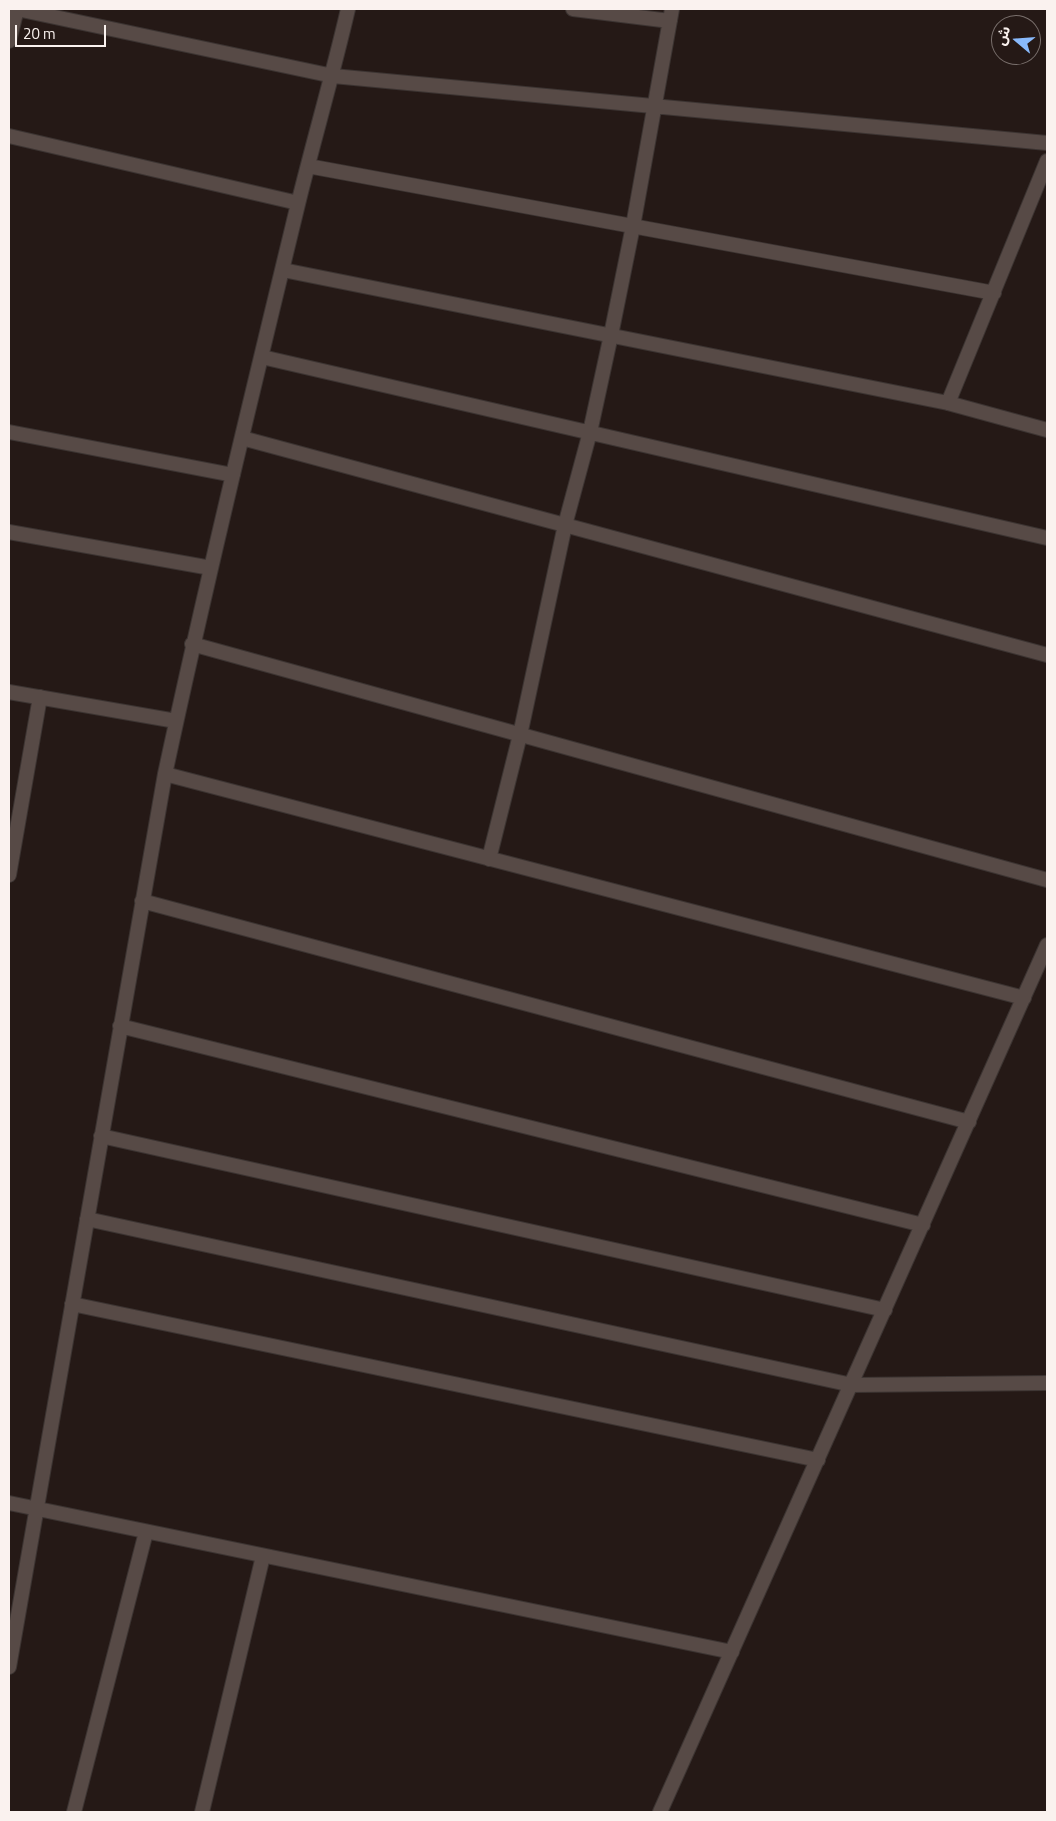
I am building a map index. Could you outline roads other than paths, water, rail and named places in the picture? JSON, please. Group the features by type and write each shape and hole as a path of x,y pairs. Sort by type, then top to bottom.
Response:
{"street":[{"path":"9,41 17,9 333,76 1047,143"},
{"path":"9,1667 165,774 210,568 298,203 333,76 348,9"},
{"path":"489,858 520,735 565,525 590,432 611,335 633,226 671,15 573,9"},
{"path":"9,136 298,203"},
{"path":"948,403 1047,161"},
{"path":"308,166 994,293"},
{"path":"283,270 948,403 1047,430"},
{"path":"262,357 1047,538"},
{"path":"9,432 233,475"},
{"path":"242,438 1047,655"},
{"path":"9,532 210,568"},
{"path":"192,644 1047,880"},
{"path":"9,692 176,721"},
{"path":"9,875 40,697"},
{"path":"165,774 1024,998"},
{"path":"142,901 969,1122"},
{"path":"660,1812 1047,945"},
{"path":"120,1026 923,1225"},
{"path":"102,1136 885,1310"},
{"path":"87,1219 852,1385 1047,1383"},
{"path":"72,1304 818,1460"},
{"path":"9,1503 732,1652"},
{"path":"74,1812 146,1532"},
{"path":"202,1812 263,1556"}]}
